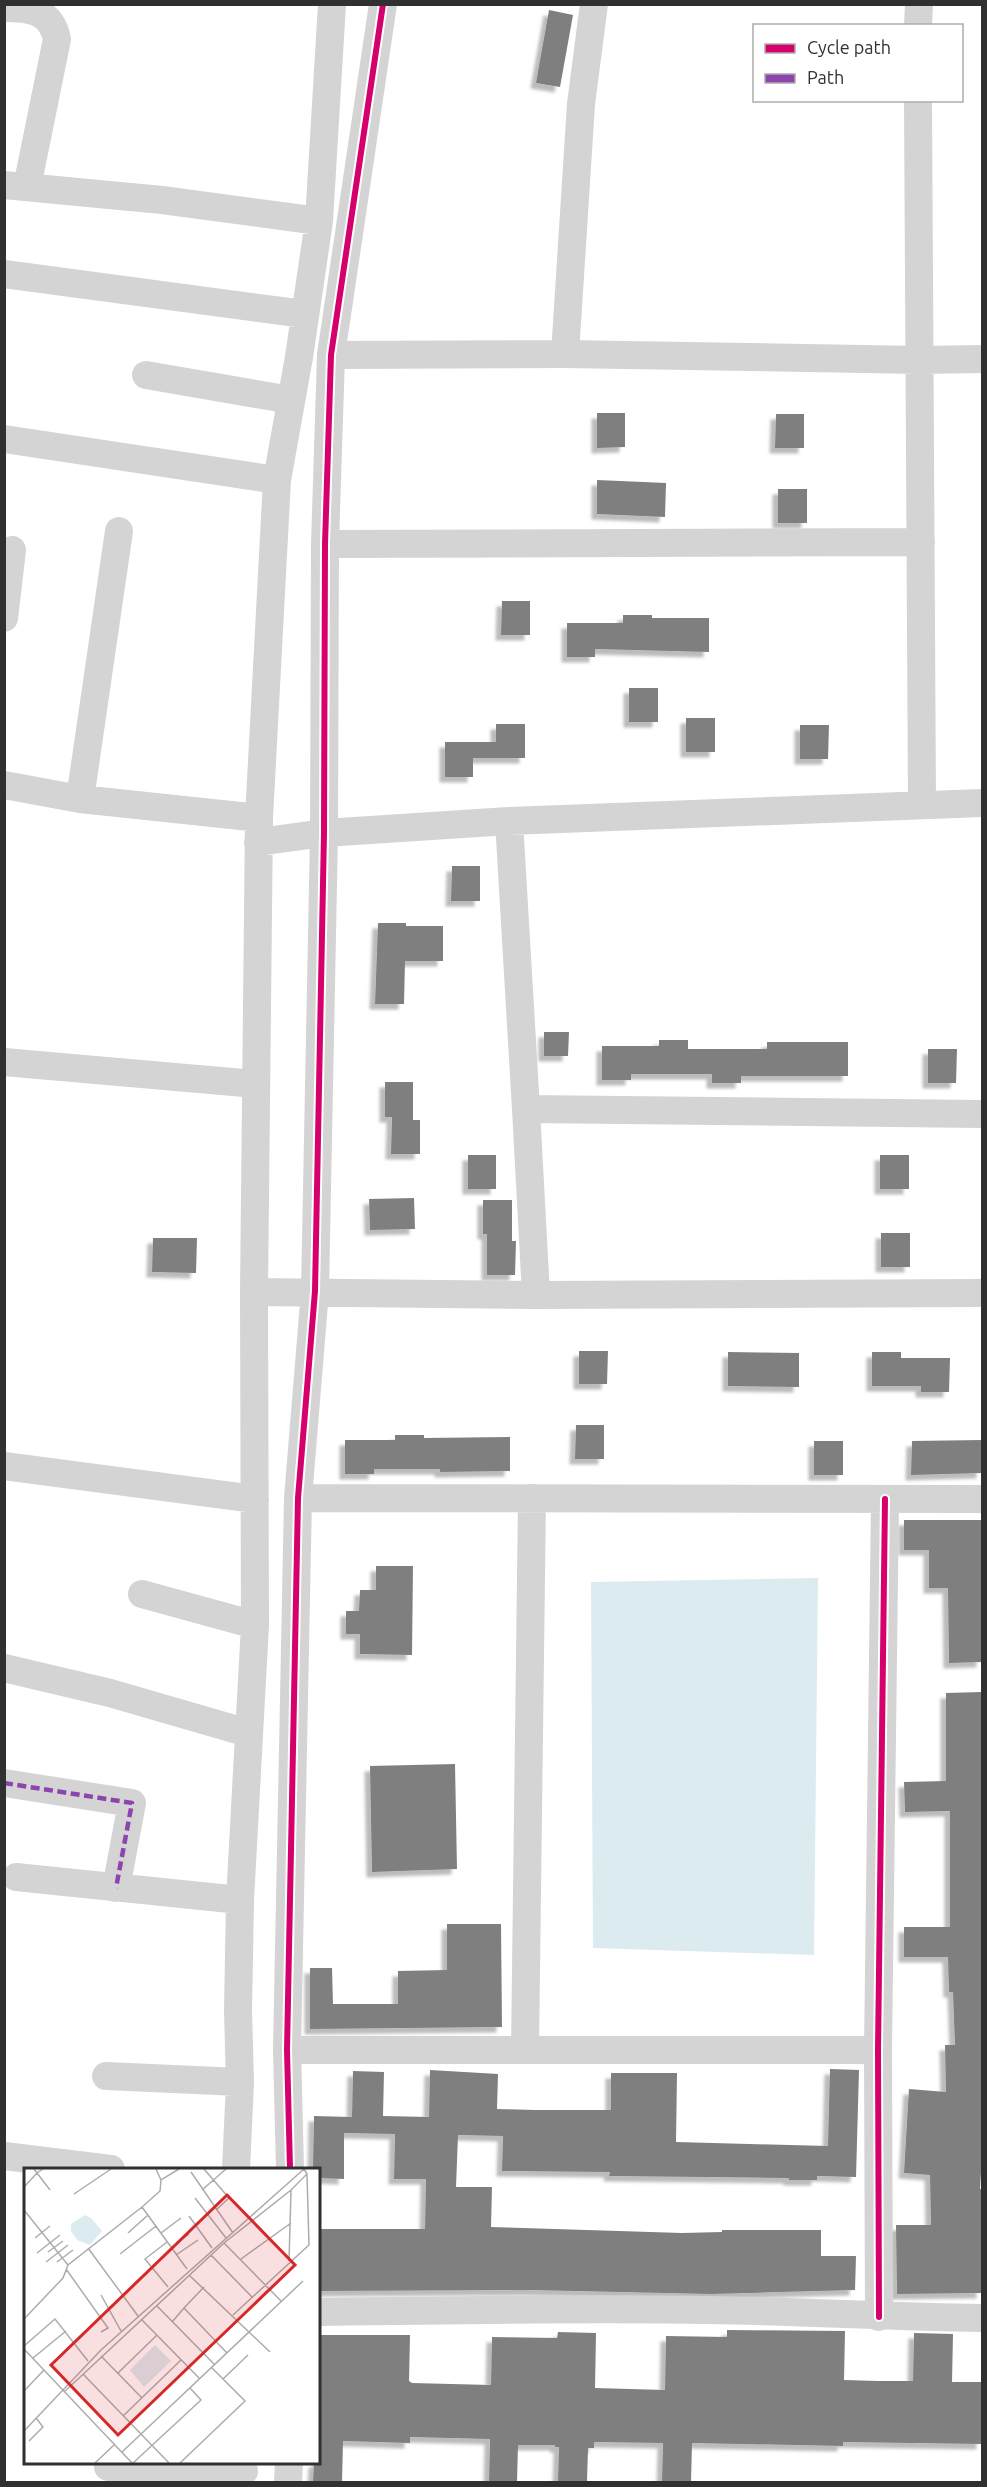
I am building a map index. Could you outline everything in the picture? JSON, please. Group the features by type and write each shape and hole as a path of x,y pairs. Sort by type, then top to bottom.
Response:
{"street":[{"path":"236,2168 240,2082 238,2011 240,1900 255,1625 254,1292 259,830 277,480 319,221 332,4"},
{"path":"290,2168 287,2050 298,1498 315,1291 324,833 324,544 331,356 383,4"},
{"path":"565,354 581,104 594,4"},
{"path":"4,8 31,8 45,18 55,30 57,39 16,186 162,200 319,221"},
{"path":"918,102 922,805"},
{"path":"4,274 304,314"},
{"path":"331,356 565,354 982,359"},
{"path":"146,375 291,400"},
{"path":"4,439 277,480"},
{"path":"81,799 119,531"},
{"path":"324,544 921,542"},
{"path":"4,618 12,550"},
{"path":"4,785 259,830 324,833 509,821 982,803"},
{"path":"509,821 536,1295"},
{"path":"4,1062 256,1084"},
{"path":"526,1109 982,1114"},
{"path":"254,1292 536,1295 982,1293"},
{"path":"4,1466 255,1499"},
{"path":"298,1498 982,1499"},
{"path":"525,2050 532,1498"},
{"path":"879,2317 878,2050 885,1499"},
{"path":"142,1594 255,1625"},
{"path":"4,1668 110,1693 248,1733"},
{"path":"4,1784 132,1803 116,1888"},
{"path":"16,1877 240,1900"},
{"path":"287,2050 878,2050"},
{"path":"106,2076 240,2082"},
{"path":"4,2156 103,2168"},
{"path":"320,2312 517,2308 678,2309 879,2317 982,2318"},
{"path":"288,2482 289,2463"},
{"path":"108,2467 244,2472"}],"shaded area":[{"path":"818,1578 814,1955 593,1948 591,1582"}],"building":[{"path":"549,10 573,15 560,87 536,83"},
{"path":"597,413 625,413 625,447 597,448"},
{"path":"776,414 804,414 804,448 775,448"},
{"path":"597,480 666,483 665,517 597,514"},
{"path":"778,489 807,489 807,523 778,523"},
{"path":"502,601 530,601 530,635 501,635"},
{"path":"623,615 652,615 652,618 709,618 709,652 595,649 595,657 567,657 567,623 623,623"},
{"path":"629,688 658,688 658,722 629,722"},
{"path":"686,718 715,718 715,752 686,752"},
{"path":"496,724 525,724 525,758 473,758 473,777 445,777 445,742 496,742"},
{"path":"800,725 829,725 828,759 800,759"},
{"path":"452,866 480,866 480,901 451,901"},
{"path":"378,923 443,926 443,961 405,961 404,1004 375,1004"},
{"path":"544,1032 569,1032 568,1056 544,1056"},
{"path":"659,1040 688,1040 688,1049 767,1049 767,1042 848,1042 848,1076 741,1076 741,1083 712,1083 712,1074 631,1074 631,1080 602,1080 602,1046 659,1046"},
{"path":"928,1049 957,1049 956,1083 928,1083"},
{"path":"385,1082 413,1082 413,1120 420,1120 420,1154 391,1154 392,1117 385,1117"},
{"path":"468,1155 496,1155 496,1189 468,1189"},
{"path":"880,1155 909,1155 909,1189 880,1189"},
{"path":"414,1198 415,1229 370,1230 369,1199"},
{"path":"483,1200 512,1200 512,1241 516,1241 515,1275 487,1275 487,1234 483,1234"},
{"path":"881,1233 910,1233 910,1267 881,1267"},
{"path":"153,1238 197,1238 196,1273 152,1272"},
{"path":"579,1351 608,1351 607,1384 579,1384"},
{"path":"728,1352 799,1353 799,1387 728,1386"},
{"path":"872,1352 901,1352 901,1358 950,1358 949,1392 921,1392 921,1386 872,1386"},
{"path":"576,1425 604,1425 604,1459 575,1459"},
{"path":"395,1435 424,1435 424,1438 510,1437 510,1471 440,1472 440,1469 374,1469 374,1474 345,1474 345,1440 395,1440"},
{"path":"982,1440 982,1473 911,1475 912,1441"},
{"path":"814,1441 843,1441 843,1475 814,1475"},
{"path":"904,1520 982,1520 982,1662 949,1663 948,1588 929,1588 929,1550 904,1550"},
{"path":"376,1566 413,1566 412,1655 360,1654 360,1634 346,1634 346,1611 359,1611 360,1590 376,1590"},
{"path":"982,1692 982,2156 980,2189 982,2189 982,2293 897,2294 896,2225 931,2225 930,2175 904,2173 909,2089 946,2092 945,2045 955,2045 953,1992 949,1992 948,1957 904,1957 904,1927 950,1927 950,1811 905,1812 904,1782 946,1781 946,1693"},
{"path":"455,1764 457,1869 372,1872 370,1766"},
{"path":"447,1924 501,1924 502,2027 310,2029 310,1968 332,1968 333,2004 398,2004 398,1971 447,1970"},
{"path":"830,2069 859,2070 856,2177 817,2176 817,2180 789,2180 789,2178 609,2176 610,2172 502,2171 503,2136 458,2135 456,2187 492,2187 491,2227 682,2233 722,2232 722,2230 821,2230 821,2256 856,2256 855,2290 711,2294 530,2290 320,2291 320,2229 425,2229 426,2179 394,2179 395,2134 344,2133 344,2179 320,2178 320,2168 313,2168 314,2116 352,2117 353,2071 384,2072 383,2116 429,2117 430,2070 498,2074 497,2109 536,2110 611,2110 611,2073 677,2073 676,2142 828,2146"},
{"path":"727,2330 845,2331 844,2380 913,2381 914,2333 953,2334 952,2382 982,2382 982,2444 843,2442 843,2446 692,2443 691,2482 662,2482 663,2443 594,2442 594,2448 588,2448 587,2482 558,2482 559,2447 555,2445 518,2445 517,2482 489,2482 490,2439 410,2437 410,2443 343,2441 342,2482 313,2482 314,2463 320,2463 320,2335 410,2335 409,2381 412,2383 491,2385 492,2337 557,2338 558,2332 596,2333 595,2388 665,2390 666,2336 727,2337"}],"marked path":[{"path":"4,1783 132,1803 116,1888"}],"cycle path":[{"path":"290,2168 287,2050 298,1498 315,1291 324,833 325,544 331,355 383,4"},
{"path":"879,2317 878,2050 885,1499"}]}
